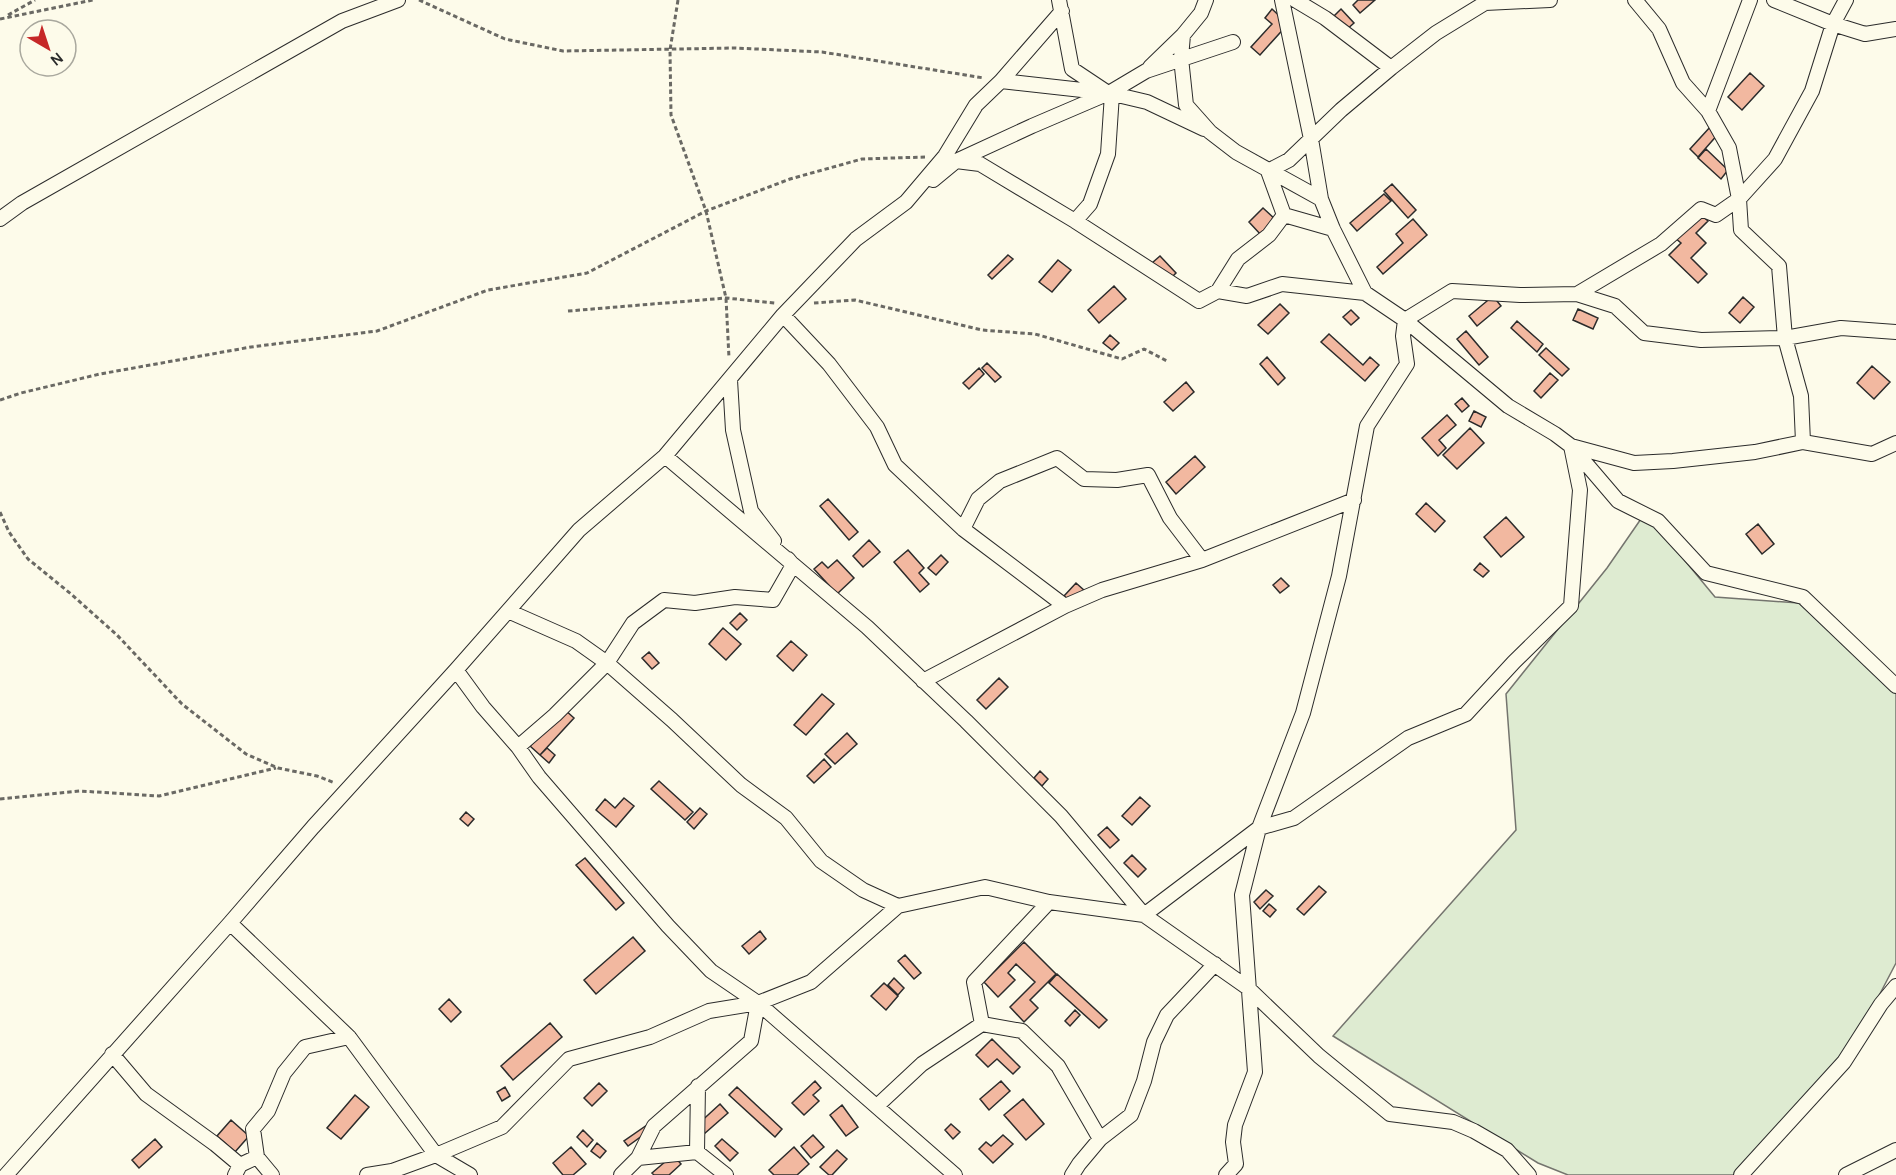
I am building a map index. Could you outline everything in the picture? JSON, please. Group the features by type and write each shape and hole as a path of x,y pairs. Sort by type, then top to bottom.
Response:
{"street":[{"path":"0,219 22,203 342,21 398,0"},
{"path":"951,158 1111,94 1146,71 1183,35 1201,14 1206,0"},
{"path":"1282,0 1311,138 1321,199 1333,229 1365,293"},
{"path":"1294,0 1325,18 1391,68"},
{"path":"1268,171 1289,160 1341,110 1391,68 1436,33 1484,1 1550,0"},
{"path":"1635,0 1659,29 1683,83 1708,111 1729,148 1739,198 1741,230 1779,266 1785,338 1801,396 1803,442"},
{"path":"1708,111 1750,0"},
{"path":"1774,0 1833,24 1865,34 1896,29"},
{"path":"1577,294 1661,244 1701,209 1716,215 1739,198 1775,159 1812,91 1833,24 1846,0"},
{"path":"6,1175 579,530 665,456 783,315 856,239 906,202 951,158 976,105 1001,81 1061,6"},
{"path":"1061,6 1072,69 1111,94"},
{"path":"1183,35 1181,58 1186,105 1210,132 1236,152 1321,199"},
{"path":"1146,71 1233,42"},
{"path":"1001,81 1111,94 1146,102 1210,132"},
{"path":"1075,221 1090,204 1108,154 1111,94"},
{"path":"951,158 980,164 1075,221 1199,301 1218,291 1238,259 1269,235 1284,215"},
{"path":"1268,171 1284,215"},
{"path":"1284,215 1333,229"},
{"path":"1218,291 1247,296 1282,284 1365,293 1405,320 1508,406 1571,446 1618,501 1658,521 1706,573 1803,597 1896,686"},
{"path":"1405,320 1452,291 1520,295 1577,294 1615,306 1644,333 1701,340 1785,338 1841,328 1896,332"},
{"path":"783,315 829,364 877,427 895,465 963,529 1065,606"},
{"path":"1226,1175 1236,1170 1233,1142 1235,1125 1255,1072 1242,895 1259,828 1303,713 1339,576 1367,426 1407,364 1403,336 1405,320"},
{"path":"730,380 733,430 751,511 793,565"},
{"path":"1571,446 1634,463 1755,452 1803,442 1872,454 1896,443"},
{"path":"367,1175 392,1171 502,1127 569,1059 650,1037 709,1011 758,1003 811,982 898,906 985,887 1049,902 1144,915 1259,828 1294,818 1408,738 1466,714 1514,662 1571,606 1580,490 1571,446"},
{"path":"665,456 867,627 966,721 1061,816 1144,915 1248,988 1319,1056 1390,1114 1453,1122 1474,1131 1507,1150 1529,1175"},
{"path":"963,529 978,499 1000,481 1057,458 1084,479 1118,480 1148,475 1170,518 1202,560"},
{"path":"923,681 1065,606 1102,590 1202,560 1354,500"},
{"path":"518,747 555,715 607,663 633,623 664,600 695,603 735,597 773,600 793,565"},
{"path":"508,611 576,641 607,663 741,785 786,818 821,861 863,890 898,906"},
{"path":"456,670 539,777 668,926 711,971 758,1003 955,1175"},
{"path":"982,1024 974,982 1049,902"},
{"path":"230,923 349,1037 436,1155 470,1175"},
{"path":"1072,1175 1078,1164 1100,1139 1131,1116 1144,1081 1154,1042 1167,1015 1215,964"},
{"path":"1741,1175 1844,1062 1881,1004 1896,986"},
{"path":"621,1175 638,1158 654,1126 751,1041 758,1003"},
{"path":"877,1106 922,1064 982,1024 1022,1031 1058,1066 1100,1139"},
{"path":"272,1175 257,1157 254,1129 268,1111 284,1072 305,1047 349,1037"},
{"path":"112,1054 146,1094 215,1143 238,1170 257,1157"},
{"path":"697,1152 698,1086"},
{"path":"1846,1175 1896,1150"},
{"path":"638,1158 697,1152 726,1175"}],"path":[{"path":"2,18 35,0"},
{"path":"2,18 93,0"},
{"path":"419,0 505,39 563,51 735,48 822,52 1001,81"},
{"path":"678,0 670,50 671,115 706,211 726,298 730,380"},
{"path":"0,400 100,374 251,347 376,331 488,290 587,273 706,211 790,179 862,159 951,158"},
{"path":"568,311 726,298 794,304 855,300 982,330 1035,333 1122,359 1144,349 1167,361"},
{"path":"0,512 9,532 28,559 117,635 182,704 246,754 278,768 317,776 347,789"},
{"path":"0,798 80,790 159,796 278,768"}],"green space":[{"path":"1643,516 1667,539 1715,597 1799,603 1896,694 1896,963 1846,1059 1736,1175 1568,1175 1538,1163 1333,1036 1516,830 1506,694 1607,568"}],"building":[{"path":"1358,0 1375,0 1360,13 1353,5"},
{"path":"1272,9 1288,24 1260,55 1251,47 1272,24 1265,18"},
{"path":"1341,9 1354,23 1345,31 1332,18"},
{"path":"1750,73 1764,86 1742,110 1728,97"},
{"path":"1711,126 1719,133 1698,157 1690,149"},
{"path":"1706,149 1728,170 1721,179 1698,158"},
{"path":"1392,184 1416,210 1408,218 1384,191"},
{"path":"1384,194 1391,201 1357,231 1350,223"},
{"path":"1263,208 1276,220 1261,235 1249,222"},
{"path":"1698,212 1708,221 1696,233 1706,243 1691,258 1707,274 1698,283 1669,255 1681,243 1674,237"},
{"path":"1413,219 1427,235 1383,274 1377,267 1403,243 1396,234"},
{"path":"1008,255 1013,259 992,279 988,275"},
{"path":"1160,256 1176,273 1168,281 1152,263"},
{"path":"1058,260 1071,270 1052,292 1039,282"},
{"path":"1114,286 1126,299 1099,323 1088,310"},
{"path":"1493,296 1501,306 1477,326 1469,316"},
{"path":"1743,297 1754,307 1740,323 1729,313"},
{"path":"1280,304 1289,313 1268,334 1258,325"},
{"path":"1578,309 1598,318 1593,329 1573,320"},
{"path":"1351,310 1359,318 1351,325 1343,317"},
{"path":"1517,321 1543,344 1537,352 1511,328"},
{"path":"1466,331 1488,357 1479,365 1457,339"},
{"path":"1329,334 1363,365 1370,357 1379,365 1365,381 1321,342"},
{"path":"1110,335 1119,343 1112,350 1103,343"},
{"path":"1546,348 1569,369 1562,376 1539,355"},
{"path":"1267,357 1285,378 1278,385 1260,364"},
{"path":"987,363 1001,377 995,382 982,368"},
{"path":"1872,366 1890,382 1874,399 1857,383"},
{"path":"979,368 984,374 969,389 963,383"},
{"path":"1550,373 1558,380 1541,398 1534,391"},
{"path":"1186,382 1194,392 1173,411 1164,402"},
{"path":"1462,398 1469,406 1462,412 1455,404"},
{"path":"1474,411 1486,417 1481,427 1469,421"},
{"path":"1447,415 1456,425 1439,440 1446,448 1438,456 1422,438"},
{"path":"1470,428 1484,443 1457,469 1443,455"},
{"path":"1195,456 1205,467 1176,494 1166,482"},
{"path":"828,499 858,532 849,540 820,506"},
{"path":"1426,503 1445,521 1435,532 1416,514"},
{"path":"1506,517 1524,537 1501,557 1484,537"},
{"path":"1758,524 1774,544 1762,554 1746,534"},
{"path":"869,540 880,552 863,567 853,556"},
{"path":"908,550 924,568 919,573 929,584 920,592 894,562"},
{"path":"941,555 948,562 936,575 928,568"},
{"path":"837,560 854,578 837,594 814,569 822,562 828,568"},
{"path":"1480,563 1489,571 1483,577 1474,570"},
{"path":"1281,578 1289,586 1280,593 1273,585"},
{"path":"1076,583 1085,591 1072,604 1064,596"},
{"path":"740,613 747,620 737,630 730,623"},
{"path":"723,628 741,644 726,660 709,644"},
{"path":"791,641 807,655 793,671 777,656"},
{"path":"649,652 659,663 652,669 642,658"},
{"path":"999,678 1008,687 986,709 977,700"},
{"path":"822,694 834,704 806,735 794,725"},
{"path":"564,709 574,718 540,755 530,746"},
{"path":"847,733 857,744 835,764 825,754"},
{"path":"547,748 555,755 549,763 540,755"},
{"path":"824,759 831,767 814,783 807,776"},
{"path":"1040,771 1048,779 1042,786 1034,778"},
{"path":"659,781 693,812 685,820 651,789"},
{"path":"1140,797 1150,806 1132,825 1122,816"},
{"path":"624,798 634,806 616,827 596,810 605,799 615,808"},
{"path":"700,808 707,814 694,829 687,822"},
{"path":"466,812 474,819 468,826 460,819"},
{"path":"1107,827 1119,840 1110,848 1098,835"},
{"path":"1132,855 1146,869 1138,877 1124,863"},
{"path":"585,858 624,903 616,910 576,865"},
{"path":"1319,886 1326,892 1304,915 1297,909"},
{"path":"1266,890 1273,896 1260,909 1254,902"},
{"path":"1269,904 1276,910 1270,917 1263,911"},
{"path":"760,931 766,939 749,954 742,946"},
{"path":"633,937 645,951 596,994 584,980"},
{"path":"1024,942 1056,974 1030,1000 1038,1008 1024,1022 1010,1007 1035,982 1016,964 1008,973 1015,980 998,997 984,982"},
{"path":"905,955 921,973 914,979 898,961"},
{"path":"1057,974 1107,1020 1099,1028 1049,983"},
{"path":"894,978 904,988 898,995 888,985"},
{"path":"884,983 898,996 886,1010 871,996"},
{"path":"449,999 461,1012 451,1022 439,1009"},
{"path":"1075,1010 1080,1015 1070,1026 1065,1021"},
{"path":"550,1023 562,1037 513,1080 501,1066"},
{"path":"992,1039 1020,1067 1013,1074 997,1059 988,1067 976,1055"},
{"path":"815,1081 821,1088 813,1095 819,1101 804,1115 792,1103"},
{"path":"1001,1081 1010,1091 989,1110 980,1099"},
{"path":"599,1083 607,1091 592,1106 584,1098"},
{"path":"505,1087 510,1096 502,1101 497,1092"},
{"path":"737,1087 782,1129 775,1137 729,1095"},
{"path":"355,1095 369,1107 341,1139 327,1128"},
{"path":"1023,1099 1044,1124 1026,1140 1004,1115"},
{"path":"720,1104 728,1113 704,1134 696,1126"},
{"path":"842,1105 858,1127 846,1136 830,1115"},
{"path":"231,1120 249,1136 235,1152 217,1136"},
{"path":"951,1124 960,1132 953,1139 945,1130"},
{"path":"647,1125 650,1130 628,1146 624,1141"},
{"path":"583,1130 593,1140 587,1147 577,1137"},
{"path":"813,1135 824,1147 811,1158 801,1146"},
{"path":"1003,1135 1013,1144 993,1163 979,1149 986,1142 991,1146"},
{"path":"155,1139 162,1147 139,1168 132,1160"},
{"path":"722,1139 738,1153 730,1161 715,1146"},
{"path":"597,1143 606,1151 600,1158 591,1151"},
{"path":"571,1147 586,1164 573,1175 563,1175 553,1163"},
{"path":"794,1147 809,1164 797,1175 774,1175 769,1170"},
{"path":"837,1150 847,1159 832,1175 829,1175 820,1167"},
{"path":"673,1155 681,1164 669,1175 652,1173"}]}
